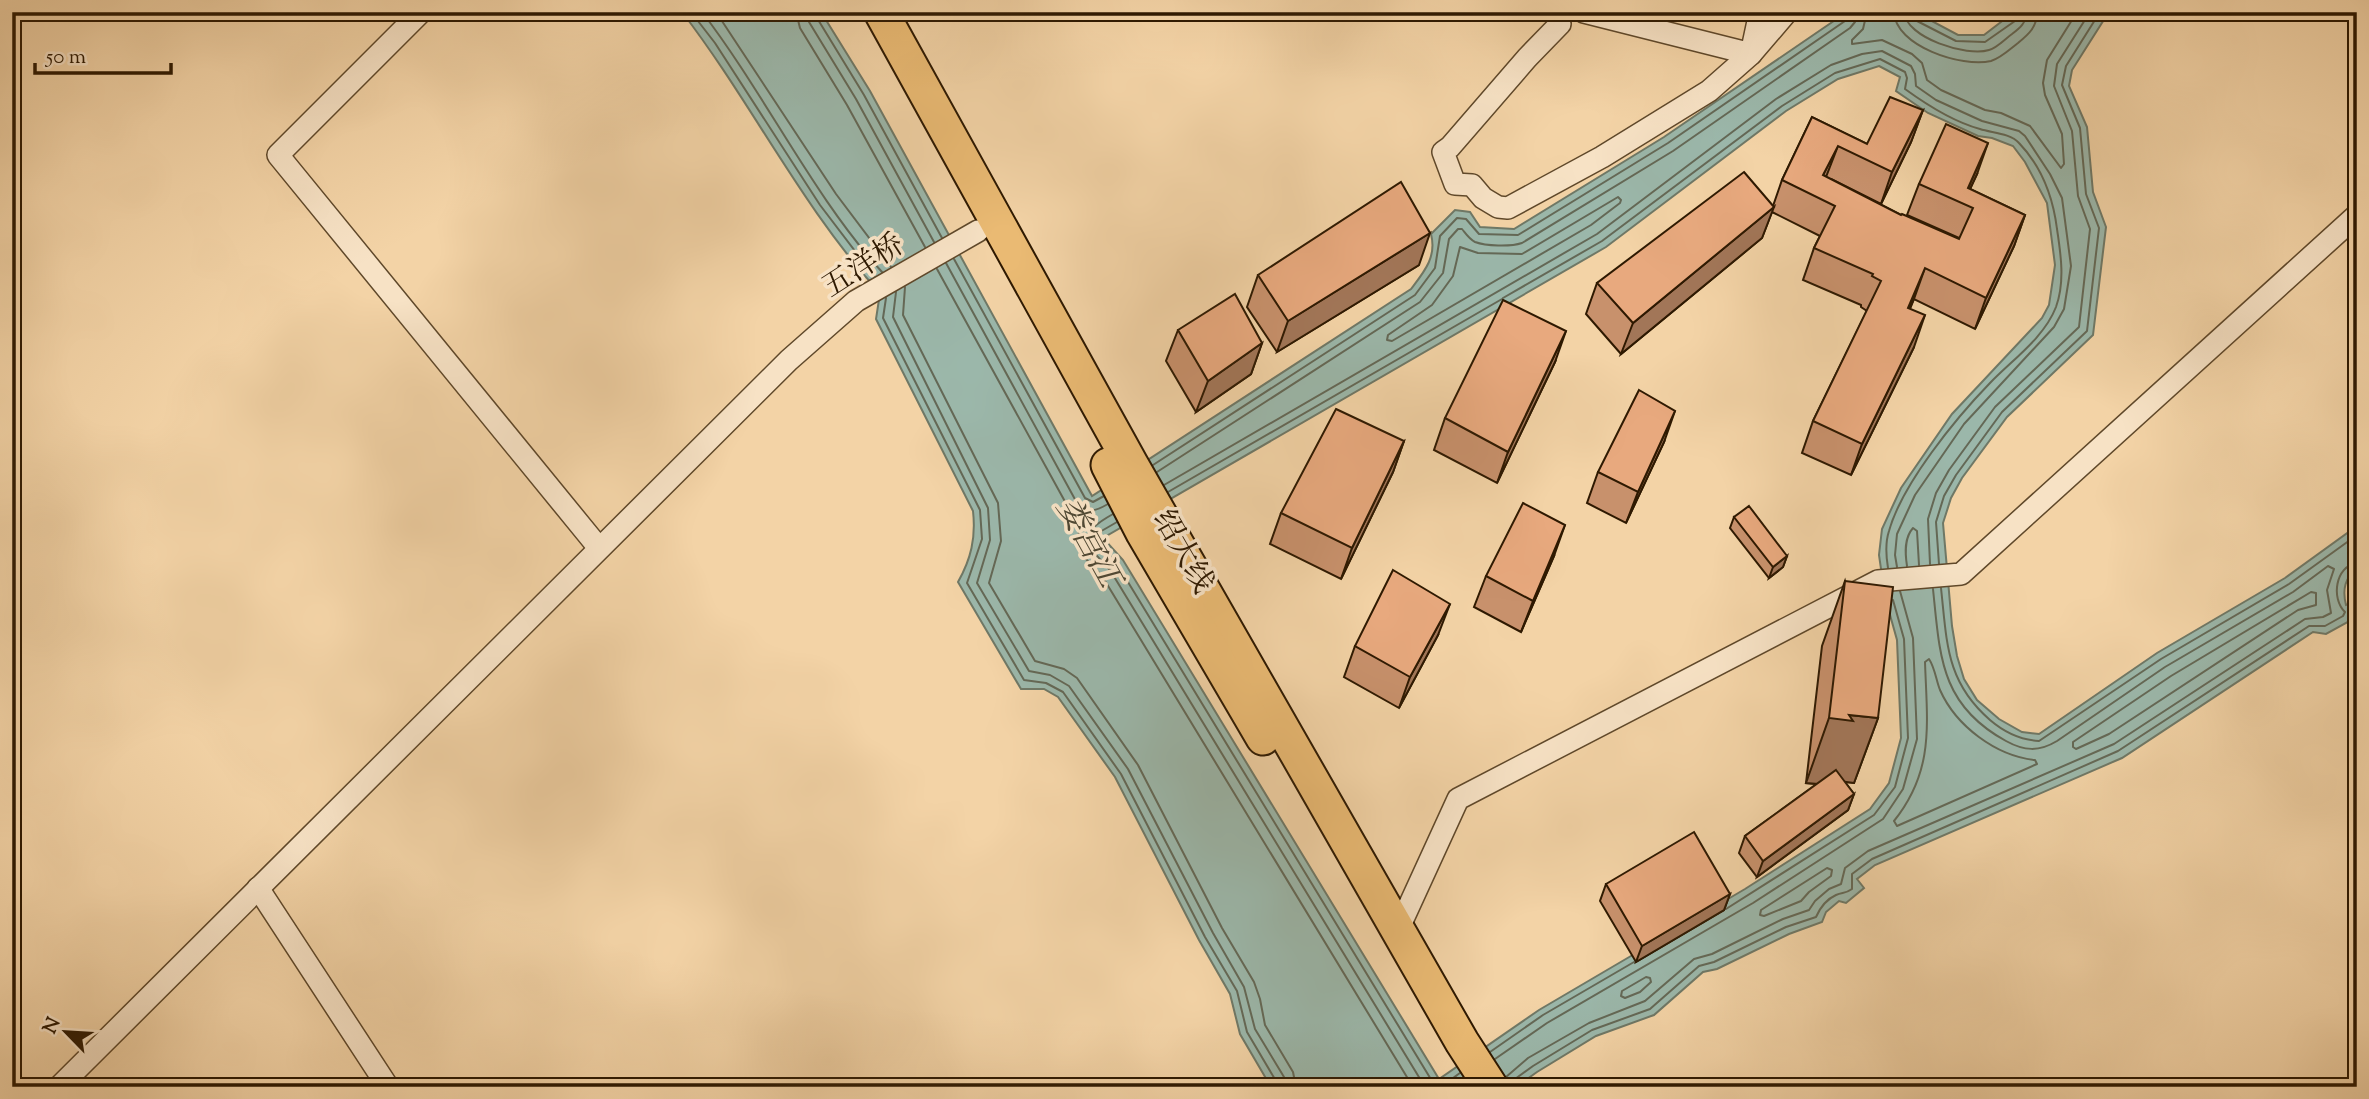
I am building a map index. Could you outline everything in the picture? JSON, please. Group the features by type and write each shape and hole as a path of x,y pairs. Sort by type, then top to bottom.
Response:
{"main road":[{"name":"绍大线","path":"864,12 964,239 1122,470"},
{"name":"绍大线","path":"881,12 1122,470 1405,980 1454,1048 1491,1087"},
{"name":"绍大线","path":"1153,526 1398,930 1454,1048 1468,1087"}],"street":[{"path":"421,12 278,155 599,548"},
{"path":"1584,12 1751,54"},
{"path":"1751,54 1760,12"},
{"path":"1560,24 1443,152 1455,184 1472,185 1483,198 1498,207 1508,208 1517,204 1602,158 1709,91 1751,54 1787,12"},
{"path":"1398,930 1458,799 1878,581 1961,574 2357,215"},
{"name":"五洋桥","path":"59,1087 789,360 856,301 964,239"},
{"path":"258,888 387,1087"}],"water":[{"name":"娄宫江","path":"682,12 821,12 870,91 1092,496 1411,289 1431,257 1431,234 1455,210 1470,212 1480,227 1514,229 1664,137 1847,12 1915,12 1958,35 1984,35 2014,12 2111,12 2072,70 2069,86 2087,127 2093,192 2106,227 2093,335 2007,417 1962,478 1951,498 1943,523 1952,626 1964,679 1977,700 1999,719 2022,732 2039,734 2157,653 2285,578 2357,526 2357,567 2347,580 2344,594 2346,605 2357,601 2357,617 2326,634 2313,632 2122,758 1875,865 1857,879 1864,888 1846,903 1839,901 1826,912 1822,922 1789,934 1717,969 1703,972 1654,1015 1596,1036 1516,1087 1271,1087 1240,1034 1230,994 1199,940 1115,777 1058,697 1044,689 1021,689 958,582 972,548 973,511 876,319 880,293 826,226","holes":["1879,66 1900,77 1896,91 1928,113 1978,136 2013,146 2025,162 2047,203 2055,265 2049,305 2042,318 1952,414 1901,488 1882,529 1879,555 1885,597 1897,640 1901,738 1889,783 1870,809 1745,889 1539,1010 1439,1079 1123,560 1103,538 1606,247 1786,111 1838,79"]}],"building":[{"path":"1890,97 1923,110 1892,172 1838,146 1823,175 1901,215 1959,239 1973,208 1919,184 1946,124 1988,143 1968,188 2025,215 1986,298 1925,268 1908,308 1925,315 1862,444 1813,421 1881,281 1872,276 1873,274 1814,248 1835,206 1782,180 1812,117 1867,144"},
{"path":"1744,172 1774,207 1633,323 1597,283"},
{"path":"1401,182 1430,233 1288,321 1258,275"},
{"path":"1235,294 1262,343 1208,381 1178,330"},
{"path":"1503,300 1566,331 1508,452 1445,418"},
{"path":"1639,390 1675,411 1638,492 1598,472"},
{"path":"1336,409 1404,441 1352,548 1281,513"},
{"path":"1523,503 1565,525 1533,601 1486,576"},
{"path":"1749,506 1787,556 1773,567 1734,517"},
{"path":"1393,570 1450,604 1410,677 1355,646"},
{"path":"1845,581 1893,587 1878,718 1849,715 1853,721 1829,718"},
{"path":"1836,770 1854,794 1763,861 1745,836"},
{"path":"1694,832 1730,894 1642,946 1606,884"}]}
